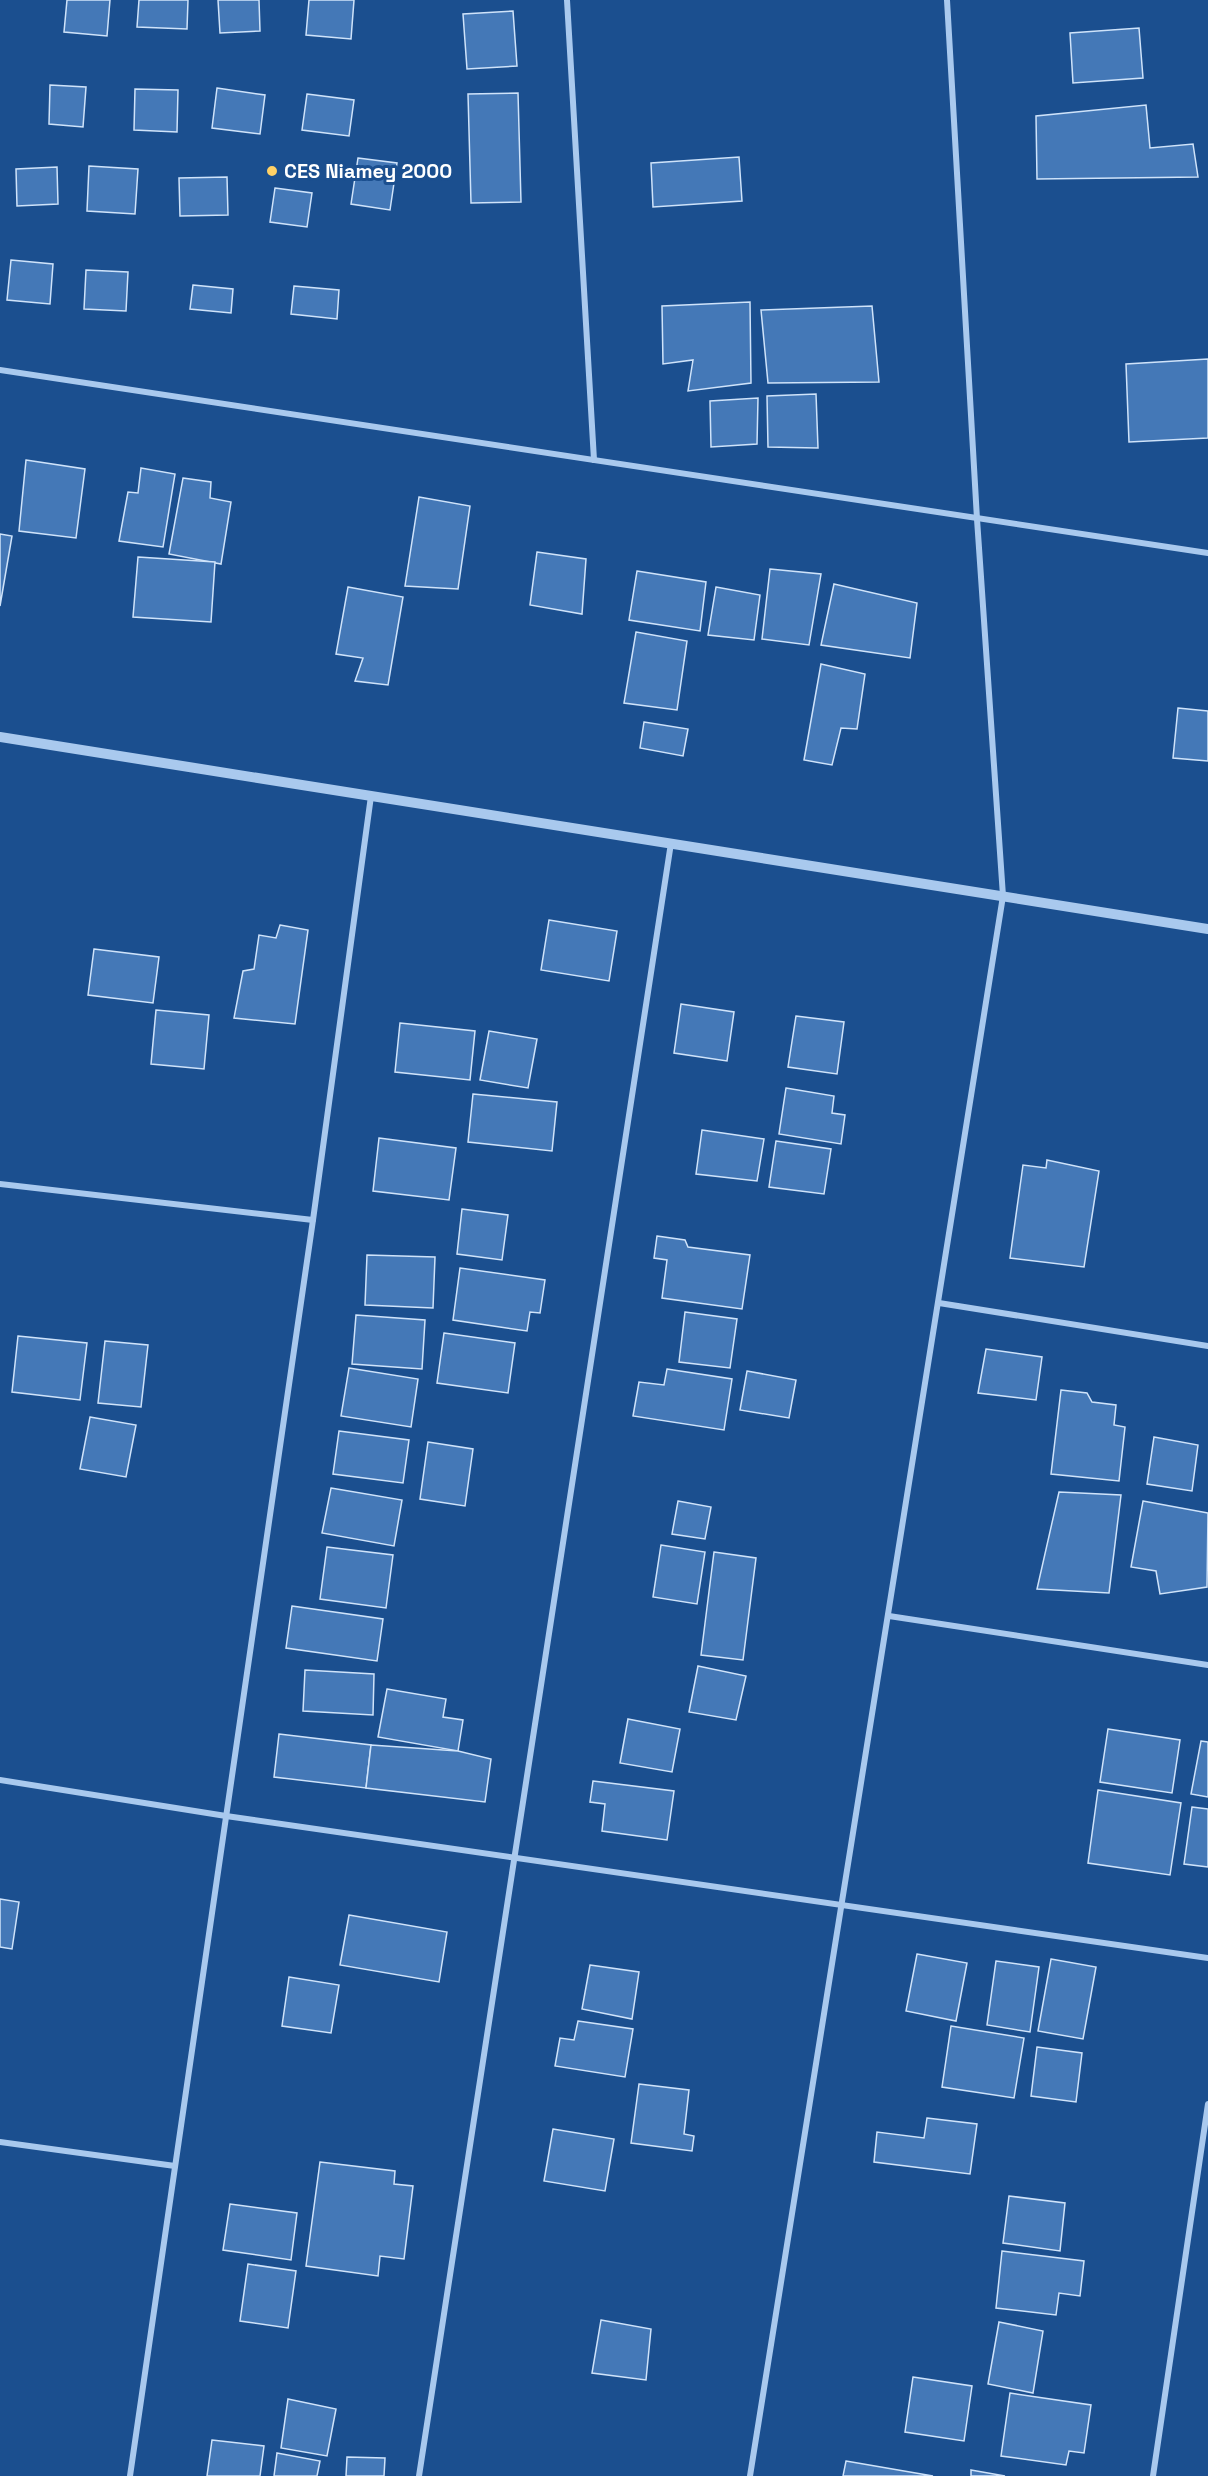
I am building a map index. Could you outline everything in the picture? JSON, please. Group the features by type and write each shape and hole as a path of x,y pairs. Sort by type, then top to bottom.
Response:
{"street":[{"path":"567,0 594,460"},
{"path":"750,2476 1003,896 977,519 947,0"},
{"path":"0,369 1208,553"},
{"path":"0,737 1208,929"},
{"path":"130,2476 313,1220 370,796"},
{"path":"419,2476 671,843"},
{"path":"0,1184 313,1220"},
{"path":"939,1303 1208,1346"},
{"path":"889,1616 1208,1665"},
{"path":"0,1780 226,1816 1208,1958"},
{"path":"1153,2476 1208,2104"},
{"path":"0,2142 175,2166"}],"building":[{"path":"67,0 110,0 107,36 64,32"},
{"path":"139,0 188,0 187,29 137,27"},
{"path":"218,0 259,0 260,31 220,33"},
{"path":"309,0 354,0 351,39 306,35"},
{"path":"513,11 517,66 467,69 463,14"},
{"path":"1139,28 1143,78 1073,83 1070,33"},
{"path":"50,85 86,87 83,127 49,124"},
{"path":"217,88 265,95 260,134 212,128"},
{"path":"135,89 178,90 177,132 134,130"},
{"path":"518,93 521,202 471,203 468,94"},
{"path":"307,94 354,100 349,136 302,130"},
{"path":"1146,105 1150,148 1193,144 1198,177 1037,179 1036,116"},
{"path":"739,157 742,201 653,207 651,163"},
{"path":"358,158 397,163 390,210 351,204"},
{"path":"89,166 138,169 135,214 87,211"},
{"path":"57,167 58,204 17,206 16,169"},
{"path":"227,177 228,215 180,216 179,178"},
{"path":"275,188 312,193 307,227 270,222"},
{"path":"11,260 53,264 50,304 7,300"},
{"path":"86,270 128,272 126,311 84,309"},
{"path":"193,285 233,289 231,313 190,309"},
{"path":"294,286 339,290 337,319 291,314"},
{"path":"750,302 751,383 688,391 693,360 663,364 662,306"},
{"path":"872,306 879,382 768,383 761,310"},
{"path":"1208,359 1208,438 1129,442 1126,364"},
{"path":"816,394 818,448 768,447 767,396"},
{"path":"758,398 757,444 711,447 710,401"},
{"path":"26,460 85,469 76,538 19,531"},
{"path":"141,468 175,474 163,547 119,541 128,492 138,493"},
{"path":"183,478 211,482 210,498 231,502 221,564 169,554"},
{"path":"419,497 470,506 458,589 405,586"},
{"path":"0,534 12,536 0,606"},
{"path":"537,552 586,559 582,614 530,605"},
{"path":"138,557 215,562 211,622 133,617"},
{"path":"770,569 821,574 809,645 762,639"},
{"path":"637,571 706,582 700,631 629,620"},
{"path":"834,584 917,603 910,658 821,645"},
{"path":"348,587 403,597 388,685 355,681 363,658 336,654"},
{"path":"716,587 760,595 754,640 708,635"},
{"path":"636,632 687,641 677,710 624,703"},
{"path":"821,664 865,674 857,729 841,728 832,765 804,760"},
{"path":"1178,708 1208,711 1208,761 1173,758"},
{"path":"644,722 688,729 683,756 640,748"},
{"path":"549,920 617,931 609,981 541,970"},
{"path":"280,925 308,930 295,1024 234,1018 243,971 254,969 259,935 276,938"},
{"path":"94,949 159,957 153,1003 88,995"},
{"path":"681,1004 734,1012 727,1061 674,1053"},
{"path":"156,1010 209,1015 204,1069 151,1064"},
{"path":"796,1016 844,1022 837,1074 788,1067"},
{"path":"400,1023 475,1031 470,1080 395,1072"},
{"path":"489,1031 537,1039 528,1088 480,1080"},
{"path":"786,1088 834,1096 832,1113 845,1115 841,1144 779,1134"},
{"path":"473,1094 557,1102 552,1151 468,1142"},
{"path":"702,1130 764,1139 757,1181 696,1174"},
{"path":"379,1138 456,1148 449,1200 373,1191"},
{"path":"776,1141 831,1149 824,1194 769,1187"},
{"path":"1047,1160 1099,1171 1084,1267 1010,1258 1023,1165 1046,1168"},
{"path":"462,1209 508,1215 502,1260 457,1254"},
{"path":"657,1236 685,1240 688,1247 750,1255 742,1309 662,1298 667,1260 654,1258"},
{"path":"367,1255 435,1257 433,1308 365,1305"},
{"path":"460,1268 545,1280 540,1313 530,1312 527,1331 453,1320"},
{"path":"685,1312 737,1319 730,1368 679,1362"},
{"path":"356,1315 425,1320 422,1369 352,1364"},
{"path":"444,1333 515,1343 508,1393 437,1383"},
{"path":"18,1336 87,1343 80,1400 12,1392"},
{"path":"105,1341 148,1345 141,1407 98,1403"},
{"path":"986,1349 1042,1357 1036,1400 978,1393"},
{"path":"349,1368 418,1379 411,1427 341,1416"},
{"path":"667,1369 732,1379 724,1430 633,1416 639,1382 664,1385"},
{"path":"747,1371 796,1380 789,1418 740,1410"},
{"path":"1061,1390 1087,1393 1092,1402 1116,1405 1114,1425 1125,1427 1119,1481 1051,1474"},
{"path":"90,1417 136,1425 126,1477 80,1469"},
{"path":"339,1431 409,1440 403,1483 333,1474"},
{"path":"1154,1437 1198,1445 1192,1491 1147,1484"},
{"path":"428,1442 473,1449 465,1506 420,1499"},
{"path":"331,1488 402,1500 394,1546 322,1533"},
{"path":"1059,1492 1121,1495 1109,1593 1037,1589"},
{"path":"678,1501 711,1507 705,1539 672,1534"},
{"path":"1143,1501 1208,1513 1207,1587 1160,1594 1156,1571 1131,1567"},
{"path":"661,1545 705,1552 697,1604 653,1597"},
{"path":"327,1547 393,1555 386,1608 320,1599"},
{"path":"714,1552 756,1558 743,1660 701,1655"},
{"path":"292,1606 383,1619 377,1661 286,1648"},
{"path":"698,1666 746,1676 736,1720 689,1712"},
{"path":"305,1670 374,1674 373,1715 303,1711"},
{"path":"387,1689 446,1699 443,1717 463,1720 458,1751 378,1737"},
{"path":"628,1719 680,1729 672,1772 620,1763"},
{"path":"1108,1729 1180,1740 1172,1793 1100,1782"},
{"path":"279,1734 371,1745 366,1788 274,1777"},
{"path":"1201,1741 1208,1742 1208,1797 1191,1794"},
{"path":"371,1745 458,1751 491,1759 485,1802 366,1788"},
{"path":"593,1781 674,1791 667,1840 602,1831 605,1804 590,1802"},
{"path":"1098,1790 1181,1803 1170,1875 1088,1863"},
{"path":"1192,1807 1208,1809 1208,1867 1184,1864"},
{"path":"0,1899 19,1902 12,1949 0,1947"},
{"path":"349,1915 447,1932 439,1982 340,1965"},
{"path":"917,1954 967,1963 956,2021 906,2011"},
{"path":"1051,1959 1096,1967 1083,2039 1038,2031"},
{"path":"996,1961 1039,1967 1030,2032 987,2025"},
{"path":"590,1965 639,1972 632,2019 582,2009"},
{"path":"289,1977 339,1985 331,2033 282,2026"},
{"path":"578,2021 633,2029 625,2077 555,2066 560,2038 574,2040"},
{"path":"951,2026 1024,2038 1014,2098 942,2087"},
{"path":"1037,2047 1082,2053 1076,2102 1031,2096"},
{"path":"639,2084 689,2090 684,2134 694,2136 692,2151 631,2143"},
{"path":"927,2118 977,2124 970,2174 874,2162 877,2132 924,2138"},
{"path":"553,2129 614,2139 605,2191 544,2181"},
{"path":"320,2162 395,2171 394,2184 413,2186 404,2259 380,2256 378,2276 306,2266"},
{"path":"1009,2196 1065,2203 1060,2251 1003,2243"},
{"path":"230,2204 297,2213 291,2260 223,2250"},
{"path":"1002,2251 1084,2261 1080,2296 1059,2293 1056,2315 996,2308"},
{"path":"248,2264 296,2271 288,2328 240,2321"},
{"path":"601,2320 651,2329 646,2380 592,2373"},
{"path":"999,2322 1043,2331 1033,2393 988,2384"},
{"path":"913,2377 972,2386 964,2441 905,2432"},
{"path":"1010,2393 1091,2405 1084,2453 1069,2451 1066,2465 1001,2456"},
{"path":"288,2399 336,2409 327,2456 281,2448"},
{"path":"212,2440 264,2446 260,2476 207,2476"},
{"path":"277,2453 320,2461 317,2476 274,2476"},
{"path":"347,2457 385,2458 384,2476 346,2476"},
{"path":"846,2461 933,2476 843,2476"},
{"path":"971,2470 1005,2476 971,2476"}],"place":[{"name":"CES Niamey 2000","path":"272,171"}]}
